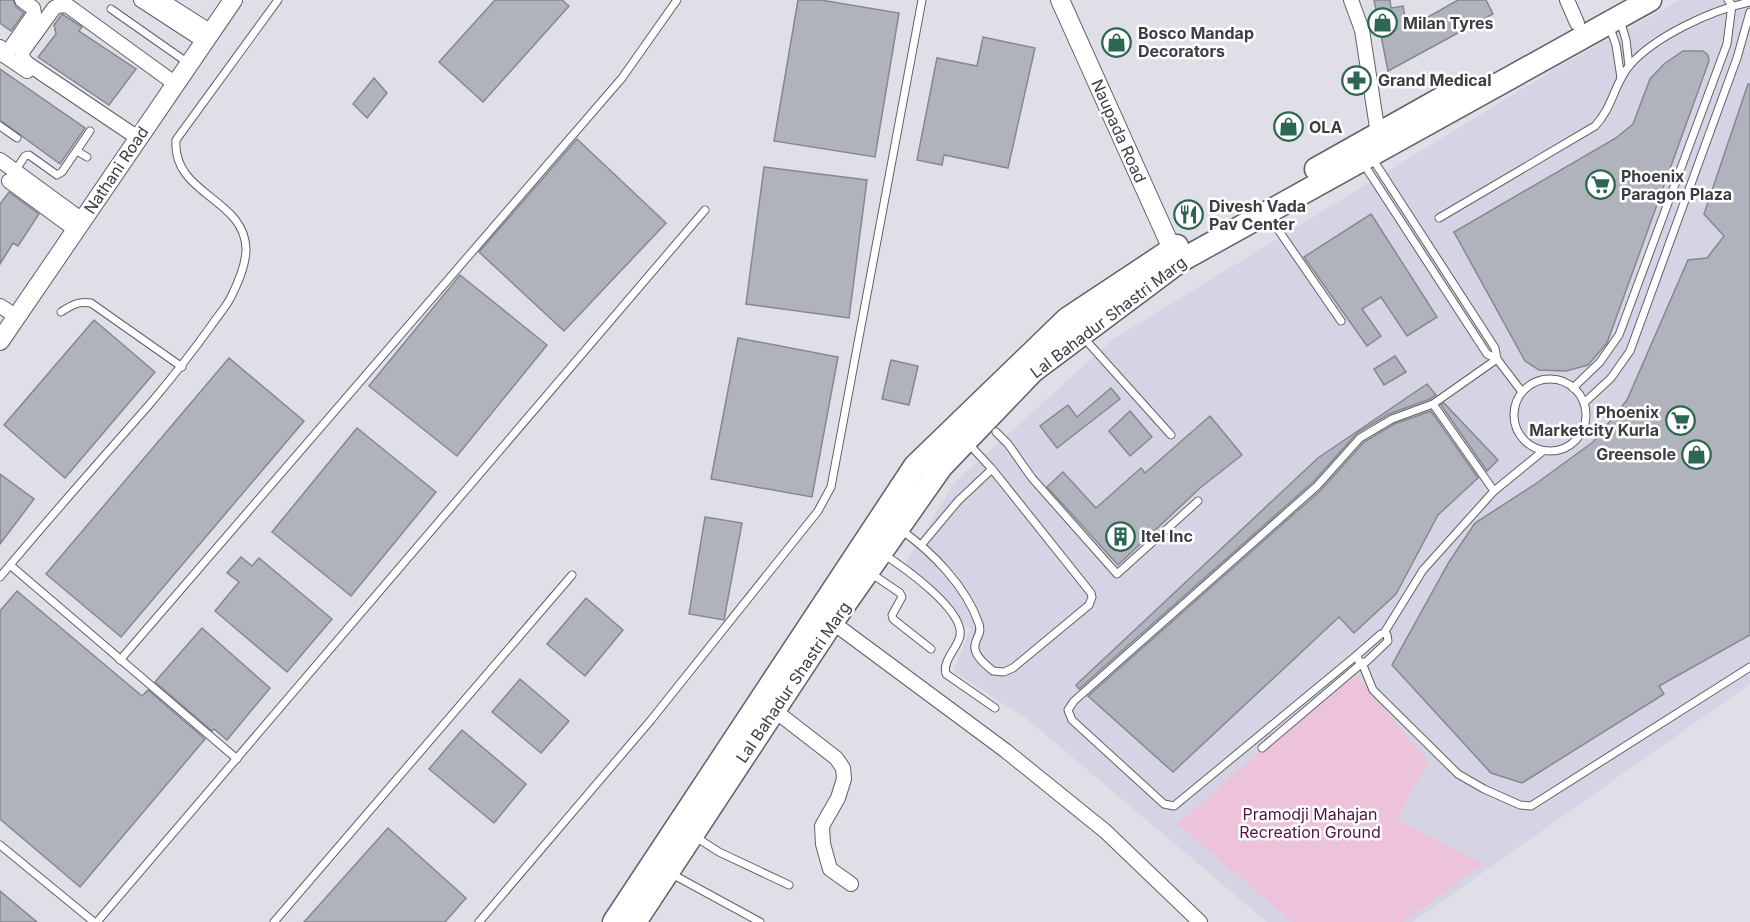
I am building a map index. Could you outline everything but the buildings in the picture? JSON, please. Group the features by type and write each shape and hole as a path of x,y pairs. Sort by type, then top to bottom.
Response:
{"main road":[{"name":"Lal Bahadur Shastri Marg","path":"1176,255 1267,213 1366,159 1615,14 1650,0"},
{"name":"Lal Bahadur Shastri Marg","path":"614,922 826,617 924,471 1074,327 1176,255 1378,134 1577,23 1615,14"},
{"name":"Lal Bahadur Shastri Marg","path":"860,566 880,552 898,527 924,471 940,466 966,441 991,427 1033,371 1074,327"},
{"name":"Lal Bahadur Shastri Marg","path":"635,922 774,710 826,617"}],"street":[{"path":"22,0 33,8 34,14 3,52 130,137"},
{"path":"141,0 204,35"},
{"path":"161,0 179,8 204,35"},
{"name":"Nathani Road","path":"204,35 222,0"},
{"name":"Nathani Road","path":"0,341 5,316 75,222 204,35 233,0"},
{"name":"Naupada Road","path":"1060,0 1176,255"},
{"path":"1351,0 1362,30 1378,134"},
{"path":"1567,0 1577,23"},
{"path":"130,137 28,64 23,59 22,52 54,8 60,5 68,6 170,80"},
{"name":"Nathani Road","path":"75,222 130,137 170,80 186,62"},
{"path":"0,160 9,180 75,222"},
{"path":"826,617 1006,751 1106,831 1200,922"},
{"path":"774,710 836,758 843,768 844,779 838,798 822,826 823,844 830,869 851,884"}],"lane":[{"path":"0,577 182,367 231,298 242,271 246,248 240,228 225,208 193,184 183,173 175,151 176,140 278,0"},
{"path":"120,660 622,78 677,0"},
{"path":"479,922 651,720 818,511 831,487 922,0"},
{"path":"1439,218 1595,126 1605,115 1621,78 1629,66 1649,49 1671,34 1730,3 1750,2"},
{"path":"1574,388 1600,362 1619,335 1727,44 1730,3"},
{"path":"111,9 186,62"},
{"path":"1584,403 1611,378 1630,351 1737,58 1750,12"},
{"path":"1615,14 1626,40 1629,66"},
{"path":"1615,14 1616,45 1621,78"},
{"path":"0,126 17,138"},
{"path":"9,180 29,155 57,175 62,172 90,131"},
{"path":"77,151 87,157"},
{"path":"1366,159 1495,348 1497,359 1522,392"},
{"path":"0,845 96,922 705,210"},
{"path":"1267,213 1341,321"},
{"path":"61,312 73,304 91,303 182,367"},
{"path":"1074,327 1171,435"},
{"path":"1497,359 1433,404 1392,419 1360,438 1317,486 1074,702 1068,710 1072,720 1164,804 1174,806 1384,633 1423,570 1494,490 1543,451"},
{"path":"1544,380 1557,380 1574,388 1584,403 1586,414 1585,424 1580,434 1564,449 1554,451 1543,451 1526,443 1515,428 1514,409 1522,392 1532,384 1544,380"},
{"path":"1433,404 1494,490"},
{"path":"991,427 1008,444 1032,478 1118,574 1198,501"},
{"path":"898,527 922,544 964,595 981,632 974,645 975,652 993,671 1004,672 1013,668 1089,605 1091,593 992,469 966,441"},
{"path":"922,544 958,501 992,469"},
{"path":"880,552 926,585 954,617 960,628 960,635 947,662 946,674 995,708"},
{"path":"10,566 237,759"},
{"path":"860,566 900,593 901,601 892,615 893,619 931,649"},
{"path":"274,922 572,575"},
{"path":"1262,748 1388,641 1384,633"},
{"path":"1357,655 1373,690 1458,774 1520,805 1531,806 1750,667"},
{"path":"692,835 719,852 789,885"},
{"path":"668,872 760,922"}],"shaded area":[{"path":"1680,0 1750,0 1750,684 1413,922 1267,922 1027,719 953,671 971,629 904,566 954,483 1112,340 1561,65"}],"green space":[{"name":"Pramodji Mahajan Recreation Ground","path":"1353,670 1428,763 1396,819 1482,864 1403,922 1293,922 1177,824"}],"place":[{"name":"Milan Tyres","path":"1382,23"},
{"name":"Bosco Mandap Decorators","path":"1117,42"},
{"name":"Grand Medical","path":"1357,80"},
{"name":"OLA","path":"1288,127"},
{"name":"Phoenix Paragon Plaza","path":"1600,185"},
{"name":"Divesh Vada Pav Center","path":"1188,215"},
{"name":"Phoenix Marketcity Kurla","path":"1680,421"},
{"name":"Greensole","path":"1697,454"},
{"name":"Itel Inc","path":"1120,536"}]}
